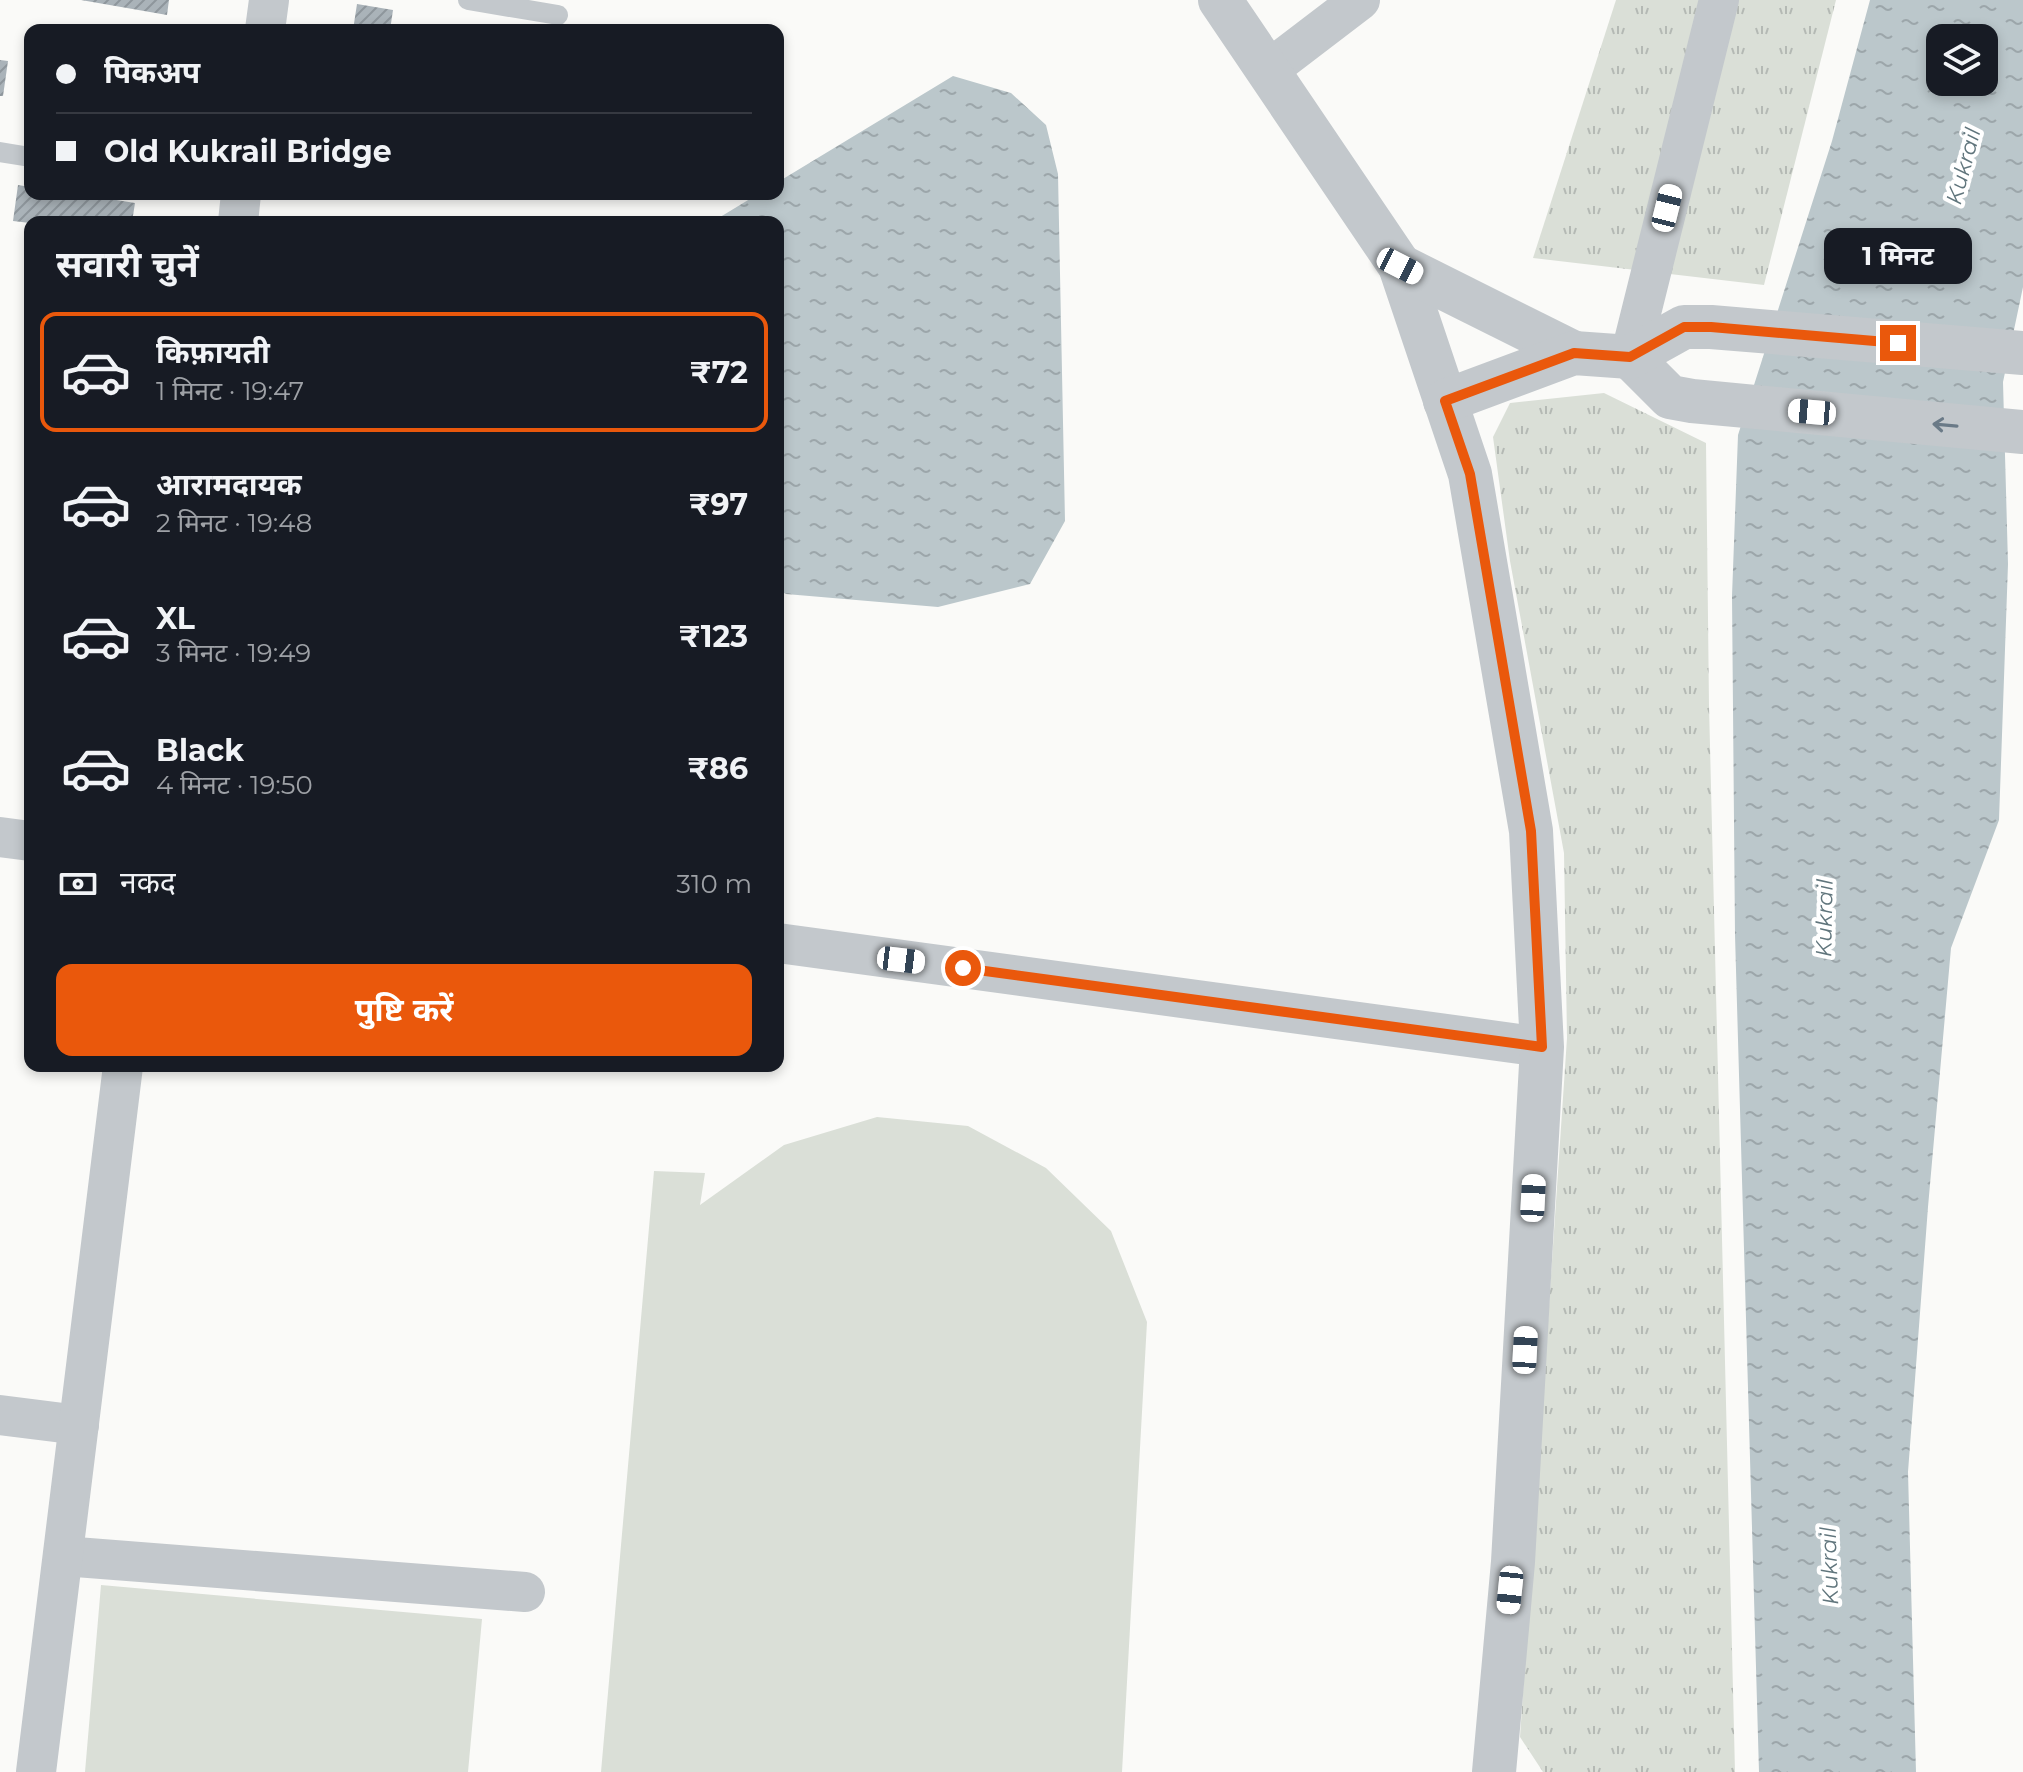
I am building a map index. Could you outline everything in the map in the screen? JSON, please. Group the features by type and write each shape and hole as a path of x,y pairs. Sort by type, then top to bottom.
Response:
{"street":[{"path":"266,24 269,0"},
{"path":"1220,0 1400,266 1470,474 1531,831 1542,1047 1513,1562 1497,1767"},
{"path":"1267,71 1360,0"},
{"path":"1630,357 1719,0"},
{"path":"1400,266 1574,353 1630,357 1684,327 2023,353"},
{"path":"1445,401 1574,353"},
{"path":"1630,357 1670,397 2023,432"},
{"path":"0,837 24,840"},
{"path":"784,944 1542,1047"},
{"path":"36,1772 122,1072"},
{"path":"0,1415 79,1425"},
{"path":"63,1556 525,1592"}],"lane":[{"path":"468,0 558,15"},
{"path":"0,152 24,156"}],"green space":[{"path":"1616,0 1836,0 1764,285 1533,258"},
{"path":"1604,393 1706,443 1709,705 1735,1772 1543,1772 1520,1737 1567,1038 1564,853 1510,561 1493,437 1510,403"},
{"path":"877,1117 968,1126 1046,1168 1111,1231 1147,1322 1122,1772 601,1772 654,1171 705,1173 700,1205 784,1145"},
{"path":"101,1585 482,1619 468,1772 85,1772"}],"water":[{"name":"Kukrail","path":"1870,0 2023,0 2023,287 2003,382 2008,564 1999,820 1951,948 1908,1472 1916,1772 1759,1772 1735,935 1732,596 1738,435 1832,141"},
{"path":"953,76 1011,93 1046,125 1058,174 1065,521 1030,584 938,607 784,593 784,216 722,216 748,200 784,200 784,178"}],"building":[{"path":"81,0 169,0 167,15"},
{"path":"357,4 393,10 391,24 354,24"},
{"path":"0,60 8,61 3,96 0,96"},
{"path":"18,185 24,186 24,200 116,200 135,203 133,216 24,216 24,222 13,221"}],"route":[{"path":"963,968 1542,1047 1531,831 1470,474 1445,401 1574,353 1630,357 1684,327 1898,343"}]}
